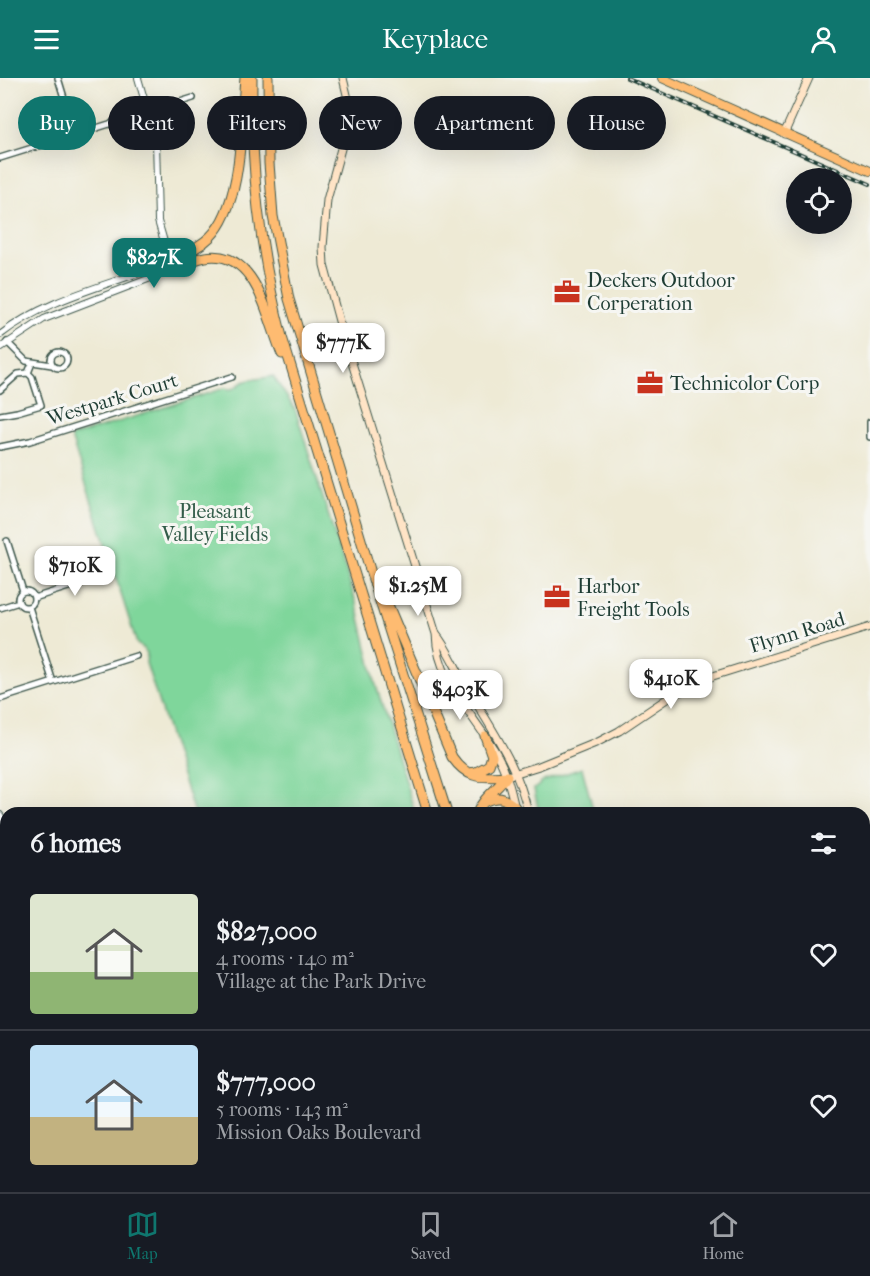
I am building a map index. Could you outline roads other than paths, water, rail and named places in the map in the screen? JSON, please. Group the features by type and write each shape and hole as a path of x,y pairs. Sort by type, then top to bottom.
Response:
{"highway":[{"path":"172,265 211,236 221,224 231,204 241,135 245,78"},
{"path":"252,78 253,161 261,246 271,296 426,807"},
{"path":"268,78 269,163 273,216 289,299 445,807"},
{"path":"172,265 211,256 227,258 249,274 257,286 301,400"},
{"path":"362,542 452,757 466,773 482,777 512,775"},
{"path":"466,773 476,772 489,765 492,756 485,736"},
{"path":"479,807 486,796 512,775"},
{"path":"481,803 498,797 507,800 513,807"}],"main road":[{"path":"343,78 348,99 348,123 327,200 323,247 324,265 339,321 436,634 436,648 444,672 459,698 512,775 516,807"},
{"path":"662,78 870,171"},
{"path":"784,134 808,78"},
{"name":"Flynn Road","path":"512,775 598,742 619,731 671,696 713,676 870,627"},
{"path":"436,634 447,647 463,681 501,741 525,807"}],"street":[{"path":"58,78 63,96"},
{"path":"138,78 144,96"},
{"path":"0,157 23,150"},
{"path":"156,150 158,221 172,265"},
{"path":"0,335 24,318 60,300 172,265"},
{"path":"0,348 44,318 172,265"},
{"path":"7,342 18,354 32,363 56,365"},
{"path":"28,373 32,363"},
{"path":"0,390 18,374 28,373"},
{"path":"0,415 42,405 32,377 28,373"},
{"name":"Westpark Court","path":"0,447 30,441 232,377"},
{"path":"870,422 870,437"},
{"path":"7,541 23,591"},
{"path":"34,597 109,574"},
{"path":"23,591 31,592 34,597 33,604 29,607"},
{"path":"23,591 19,594 19,602 24,607 29,607"},
{"path":"0,608 19,602"},
{"path":"29,607 53,682"},
{"path":"0,699 136,656"}],"railway":[{"path":"627,78 870,184"}],"place":[{"name":"Deckers Outdoor Corperation","path":"567,292"},
{"name":"Technicolor Corp","path":"650,383"},
{"name":"Harbor Freight Tools","path":"557,597"}],"park label":[{"name":"Pleasant Valley Fields","path":"215,522"}]}
